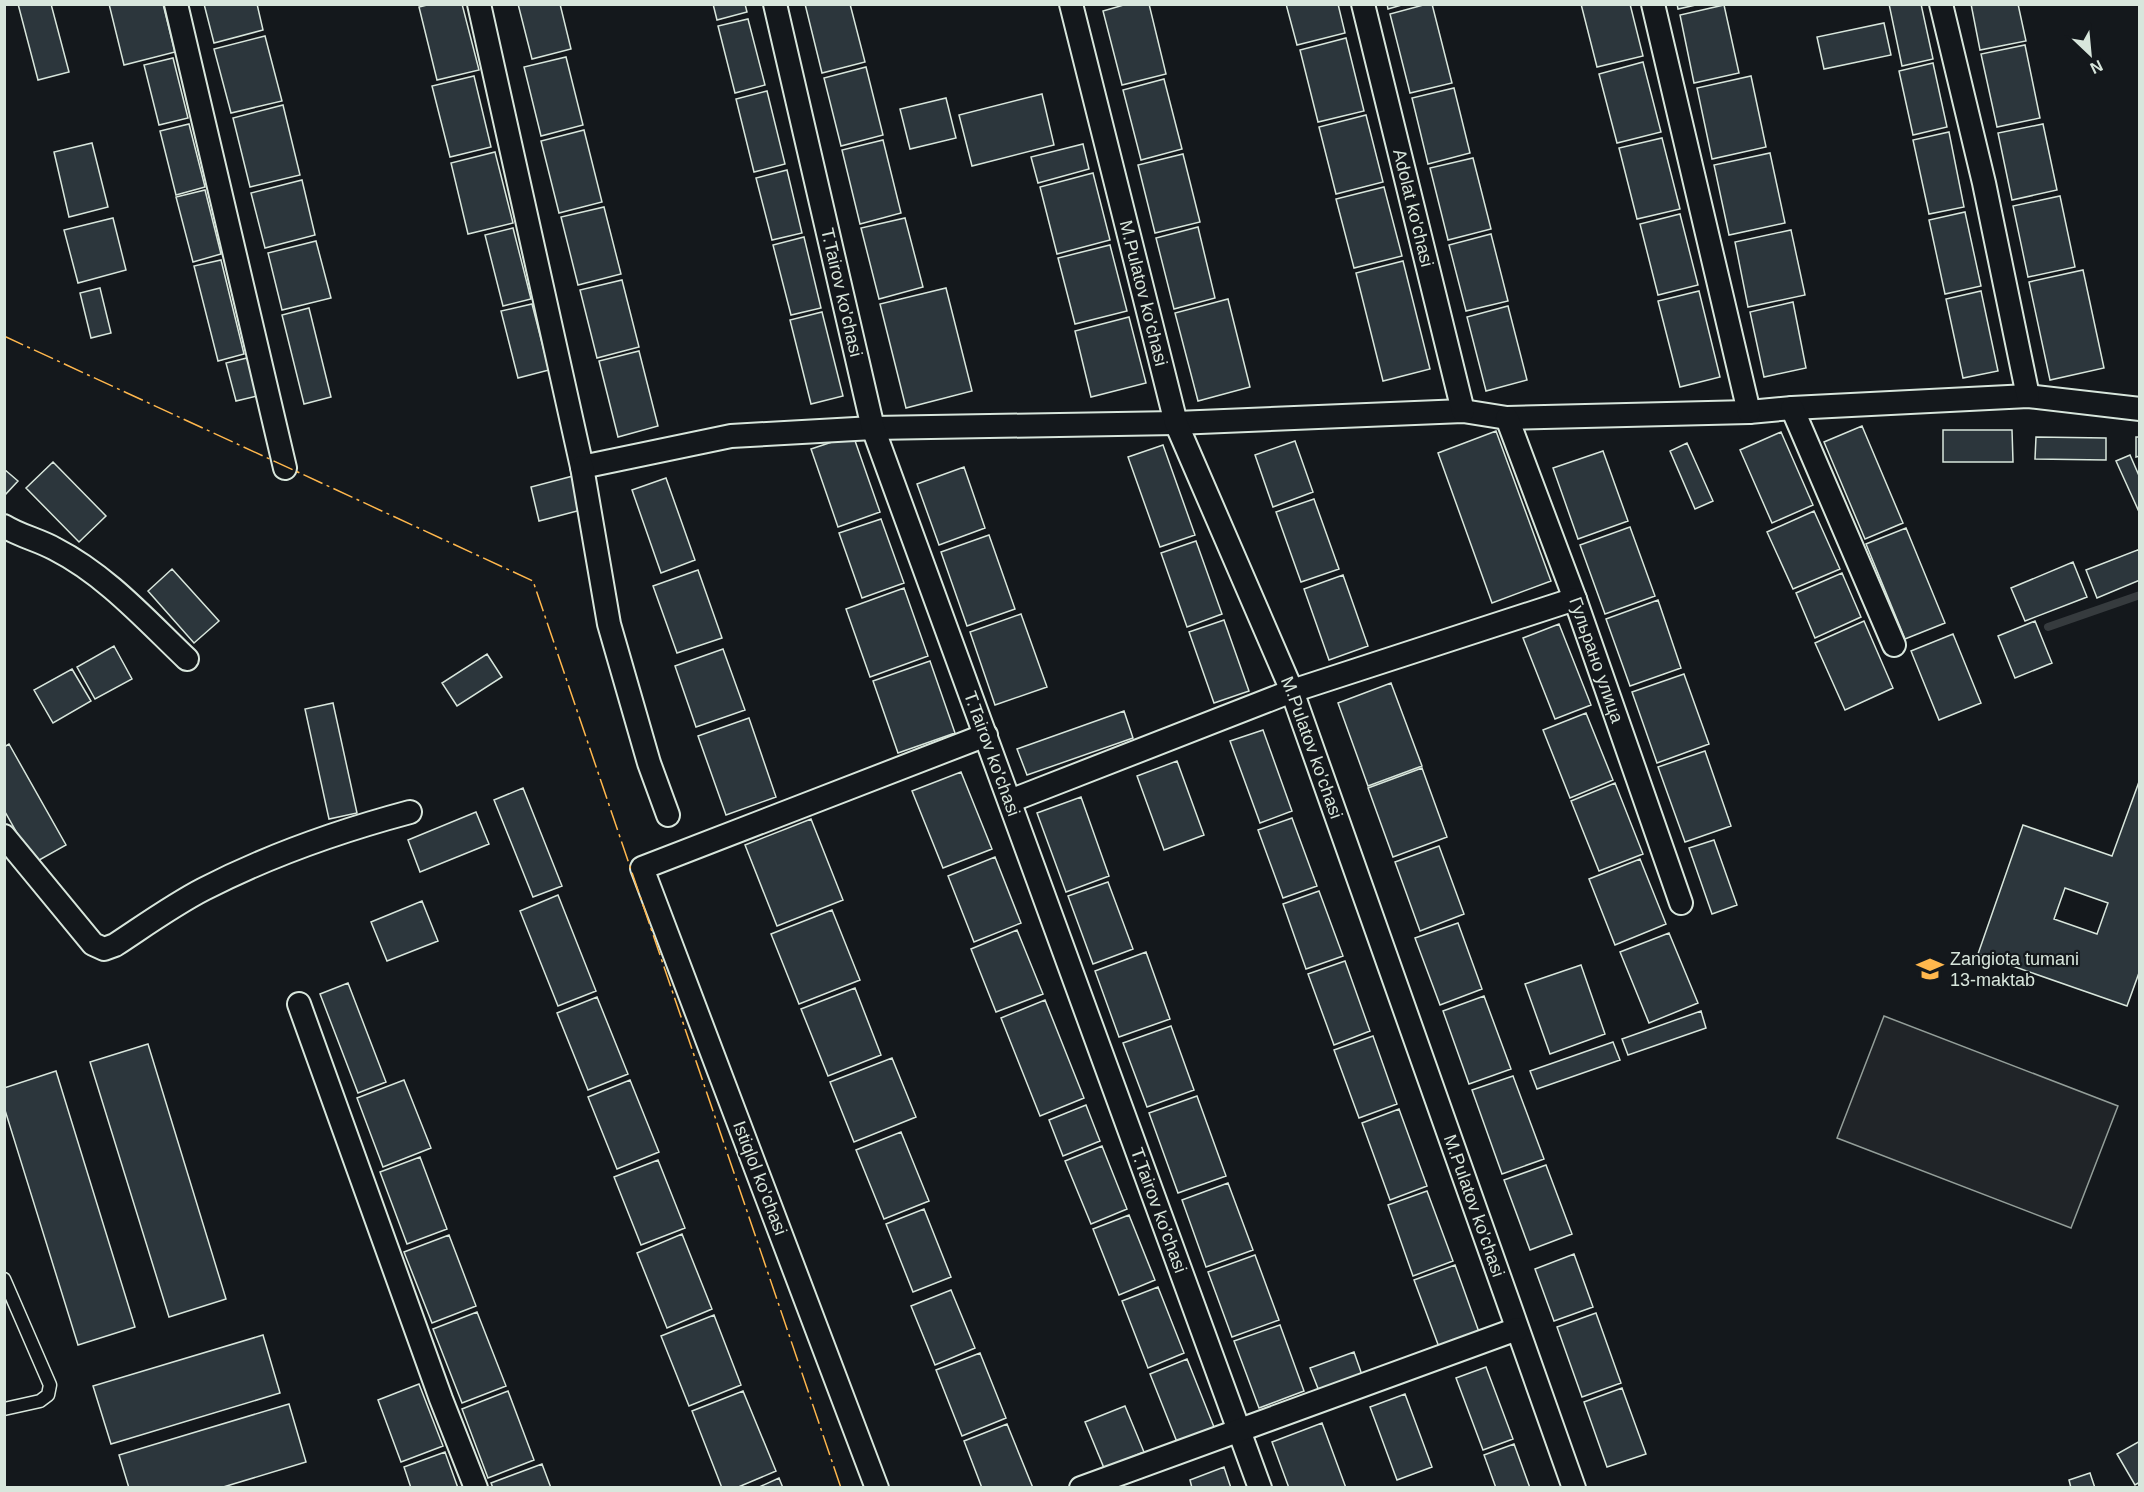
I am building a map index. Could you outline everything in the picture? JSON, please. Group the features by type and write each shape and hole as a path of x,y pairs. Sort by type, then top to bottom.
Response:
{"street":[{"path":"176,4 285,468"},
{"path":"479,4 582,467 609,624 650,763 668,815"},
{"name":"T.Tairov ko'chasi","path":"775,4 873,428 1260,1488"},
{"name":"M.Pulatov ko'chasi","path":"1071,4 1176,423 1292,691 1574,1488"},
{"name":"Adolat ko'chasi","path":"1363,4 1463,411"},
{"path":"1653,4 1749,412"},
{"path":"1941,4 1984,183 2028,396"},
{"path":"582,467 731,436 873,428 1176,423 1463,411 1507,418 1749,412 2028,396 2139,409"},
{"path":"1792,408 1894,645"},
{"name":"Гульрано улица","path":"1507,418 1575,599 1681,903"},
{"path":"4,526 56,549 108,584 187,659"},
{"path":"1010,801 1292,691 1575,599"},
{"name":"Istiqlol ko'chasi","path":"877,1488 642,868 986,735"},
{"path":"4,836 93,944 104,949 115,945 203,889 299,846 351,827 410,812"},
{"path":"298,1004 441,1399 476,1488"},
{"path":"1081,1488 1518,1329"}],"lane":[{"path":"4,1279 50,1384 48,1395 40,1401 4,1409"}],"shaded area":[{"path":"1884,1016 2118,1106 2071,1228 1837,1138"}],"building":[{"path":"18,4 51,4 69,72 38,80"},
{"path":"109,4 163,4 175,52 124,65"},
{"path":"204,4 257,4 263,30 214,43"},
{"path":"431,4 462,4 479,70 437,80 419,7"},
{"path":"518,4 560,4 571,49 532,59"},
{"path":"713,4 745,4 747,12 717,20"},
{"path":"805,4 850,4 865,62 822,73"},
{"path":"1127,4 1149,4 1166,74 1122,85 1103,11"},
{"path":"1286,4 1338,4 1345,33 1297,45"},
{"path":"1387,4 1405,4 1388,9"},
{"path":"1432,4 1452,83 1410,93 1390,14"},
{"path":"1581,4 1630,4 1643,56 1597,67"},
{"path":"1677,4 1700,4 1678,9"},
{"path":"1889,4 1921,4 1933,59 1902,66"},
{"path":"1971,4 2018,4 2026,41 1980,50"},
{"path":"1724,5 1739,73 1694,83 1680,15"},
{"path":"748,19 765,85 735,93 718,26"},
{"path":"1884,23 1891,55 1824,69 1817,37"},
{"path":"265,36 282,101 231,113 214,49"},
{"path":"1346,38 1364,111 1318,122 1300,50"},
{"path":"2025,45 2040,118 1997,127 1981,54"},
{"path":"566,57 583,125 541,136 524,67"},
{"path":"173,58 188,118 159,125 144,65"},
{"path":"1643,62 1661,132 1617,143 1599,74"},
{"path":"1933,63 1947,127 1913,135 1899,71"},
{"path":"866,67 883,135 841,146 824,78"},
{"path":"474,76 491,147 450,157 432,86"},
{"path":"1751,76 1766,147 1712,159 1697,88"},
{"path":"1164,79 1182,149 1141,160 1123,90"},
{"path":"1454,88 1470,153 1428,164 1412,98"},
{"path":"767,91 785,164 754,172 736,99"},
{"path":"1042,94 1054,145 972,166 959,115"},
{"path":"946,98 956,138 910,149 900,109"},
{"path":"283,105 300,175 250,187 233,118"},
{"path":"1366,115 1383,182 1336,194 1319,127"},
{"path":"189,124 205,187 176,195 160,131"},
{"path":"2043,124 2057,190 2012,200 1998,133"},
{"path":"584,130 602,202 559,213 541,141"},
{"path":"1949,132 1964,207 1929,214 1913,140"},
{"path":"1662,138 1680,209 1637,219 1619,148"},
{"path":"883,140 901,213 860,224 842,150"},
{"path":"92,143 108,207 69,217 54,152"},
{"path":"1083,144 1089,169 1038,183 1031,157"},
{"path":"495,152 513,223 468,234 451,163"},
{"path":"1770,153 1785,223 1729,235 1714,165"},
{"path":"1183,154 1200,222 1155,233 1138,165"},
{"path":"1473,158 1491,229 1448,240 1430,168"},
{"path":"787,170 802,233 772,240 756,178"},
{"path":"1093,173 1110,240 1057,254 1040,187"},
{"path":"302,180 315,235 265,248 251,193"},
{"path":"1384,187 1402,256 1354,268 1336,199"},
{"path":"205,190 221,254 193,262 176,197"},
{"path":"2060,196 2075,267 2028,277 2013,206"},
{"path":"604,207 621,274 578,285 561,217"},
{"path":"1965,212 1981,286 1945,294 1929,220"},
{"path":"1680,214 1698,285 1658,295 1640,224"},
{"path":"113,218 126,270 78,283 64,230"},
{"path":"905,218 923,287 879,299 861,228"},
{"path":"1198,227 1215,298 1174,309 1156,238"},
{"path":"513,228 531,299 503,306 485,235"},
{"path":"1791,230 1805,295 1748,307 1735,242"},
{"path":"1491,234 1508,301 1466,311 1449,245"},
{"path":"804,237 821,308 791,315 773,245"},
{"path":"316,241 331,298 282,310 268,253"},
{"path":"1110,245 1127,311 1075,324 1058,258"},
{"path":"221,260 244,354 218,361 194,266"},
{"path":"1403,261 1430,369 1383,381 1356,273"},
{"path":"2083,270 2104,368 2050,380 2029,282"},
{"path":"622,280 639,347 597,358 580,290"},
{"path":"100,288 111,333 91,338 80,293"},
{"path":"946,288 972,391 906,408 880,304"},
{"path":"1699,291 1720,377 1680,387 1658,301"},
{"path":"1981,291 1998,371 1963,378 1946,299"},
{"path":"1228,299 1250,387 1198,401 1175,313"},
{"path":"1793,302 1806,368 1764,377 1750,312"},
{"path":"532,304 549,370 518,378 501,311"},
{"path":"1508,306 1527,380 1486,391 1467,317"},
{"path":"309,308 331,397 304,404 282,315"},
{"path":"822,312 843,396 811,404 790,320"},
{"path":"1129,317 1146,383 1091,397 1075,331"},
{"path":"639,351 658,426 618,437 599,361"},
{"path":"247,358 257,396 236,401 226,363"},
{"path":"1862,426 1903,523 1865,539 1824,442"},
{"path":"1943,430 2012,430 2013,462 1943,462"},
{"path":"1496,431 1551,581 1492,603 1438,453"},
{"path":"1781,432 1813,505 1772,523 1740,450"},
{"path":"853,435 880,512 838,527 811,449"},
{"path":"2036,437 2106,438 2106,460 2035,459"},
{"path":"2136,437 2140,437 2140,456 2136,457"},
{"path":"1295,441 1313,492 1273,507 1255,455"},
{"path":"1687,443 1713,501 1695,509 1670,451"},
{"path":"1163,445 1195,535 1160,547 1128,457"},
{"path":"1603,451 1628,521 1578,539 1553,468"},
{"path":"2130,455 2140,478 2140,514 2116,461"},
{"path":"53,462 106,516 79,542 26,488"},
{"path":"964,467 985,528 939,545 917,484"},
{"path":"4,469 18,481 4,496"},
{"path":"573,476 581,510 539,521 531,487"},
{"path":"666,478 695,560 661,573 632,490"},
{"path":"1314,499 1339,569 1301,582 1276,512"},
{"path":"1814,511 1840,569 1793,589 1767,532"},
{"path":"881,519 904,583 862,598 839,533"},
{"path":"1630,527 1655,596 1605,614 1580,545"},
{"path":"1906,528 1945,623 1905,639 1866,544"},
{"path":"989,535 1015,609 967,626 941,552"},
{"path":"1196,541 1222,614 1187,627 1161,553"},
{"path":"2140,549 2140,580 2097,598 2086,570"},
{"path":"2073,562 2087,597 2025,621 2011,588"},
{"path":"172,569 219,621 194,643 148,591"},
{"path":"698,570 722,638 677,653 653,586"},
{"path":"1842,573 1861,617 1815,638 1796,593"},
{"path":"1343,575 1368,646 1329,660 1304,589"},
{"path":"904,588 928,656 870,677 846,609"},
{"path":"1658,600 1681,668 1630,686 1606,619"},
{"path":"1021,614 1047,687 995,705 970,632"},
{"path":"1224,620 1249,691 1214,703 1189,632"},
{"path":"1864,621 1893,688 1845,710 1815,643"},
{"path":"2035,621 2052,663 2015,678 1998,636"},
{"path":"1559,624 1591,705 1555,719 1523,638"},
{"path":"1953,634 1981,703 1939,720 1911,651"},
{"path":"114,646 132,679 95,699 77,667"},
{"path":"723,649 745,710 696,727 675,666"},
{"path":"487,654 502,677 457,706 442,683"},
{"path":"930,661 955,733 898,753 873,681"},
{"path":"72,669 91,701 53,723 34,690"},
{"path":"1684,674 1709,744 1657,763 1632,692"},
{"path":"1391,683 1422,766 1368,786 1338,703"},
{"path":"333,703 357,813 329,819 305,709"},
{"path":"1124,711 1133,738 1027,775 1017,749"},
{"path":"1586,713 1613,780 1570,798 1543,730"},
{"path":"749,718 776,797 726,815 698,736"},
{"path":"1263,730 1292,811 1260,823 1230,741"},
{"path":"9,744 66,845 34,863 4,810 4,747"},
{"path":"1705,751 1731,826 1685,842 1658,767"},
{"path":"1177,761 1204,835 1164,850 1137,776"},
{"path":"1422,768 1447,837 1393,857 1368,788"},
{"path":"961,772 992,849 943,868 912,791"},
{"path":"2140,779 2140,970 2127,1006 1978,954 2023,825 2112,856","holes":["2065,888 2108,903 2097,934 2054,919"]},
{"path":"1615,783 1643,854 1599,871 1571,801"},
{"path":"523,788 562,886 533,897 494,800"},
{"path":"1081,797 1109,876 1066,892 1037,813"},
{"path":"476,812 489,844 420,872 408,840"},
{"path":"1292,818 1317,886 1283,898 1258,830"},
{"path":"811,819 843,900 777,926 745,845"},
{"path":"1714,840 1737,905 1712,914 1689,848"},
{"path":"1439,846 1464,914 1420,931 1395,862"},
{"path":"995,857 1021,923 974,942 948,876"},
{"path":"1640,859 1666,924 1615,945 1589,879"},
{"path":"1108,882 1133,949 1093,964 1068,896"},
{"path":"1319,891 1343,956 1306,969 1283,904"},
{"path":"558,895 596,991 558,1006 520,911"},
{"path":"422,901 438,941 387,961 371,922"},
{"path":"832,910 860,980 799,1004 771,934"},
{"path":"1458,923 1482,989 1440,1005 1415,938"},
{"path":"1017,930 1043,994 996,1012 971,949"},
{"path":"1669,933 1698,1003 1649,1023 1620,952"},
{"path":"1146,952 1170,1019 1119,1037 1095,971"},
{"path":"1345,961 1370,1031 1334,1045 1308,974"},
{"path":"1581,965 1605,1034 1550,1054 1525,984"},
{"path":"348,983 386,1082 358,1093 320,994"},
{"path":"855,988 881,1055 828,1076 801,1009"},
{"path":"1484,996 1511,1069 1469,1084 1443,1011"},
{"path":"597,997 628,1074 588,1090 557,1013"},
{"path":"1045,1000 1084,1098 1040,1116 1001,1018"},
{"path":"1701,1011 1706,1028 1628,1055 1622,1039"},
{"path":"1171,1026 1194,1090 1147,1107 1123,1043"},
{"path":"1373,1036 1397,1104 1359,1118 1334,1050"},
{"path":"1613,1042 1620,1060 1537,1089 1530,1071"},
{"path":"148,1044 226,1299 169,1317 90,1062"},
{"path":"892,1058 916,1117 854,1142 830,1082"},
{"path":"56,1071 135,1327 78,1345 4,1107 4,1088"},
{"path":"1513,1076 1544,1159 1502,1174 1472,1090"},
{"path":"404,1080 431,1148 383,1167 357,1098"},
{"path":"630,1080 659,1152 617,1169 588,1097"},
{"path":"1197,1096 1226,1176 1178,1193 1149,1113"},
{"path":"1086,1105 1100,1141 1063,1156 1049,1120"},
{"path":"1399,1109 1427,1186 1390,1200 1362,1123"},
{"path":"901,1132 929,1201 884,1219 856,1150"},
{"path":"1102,1146 1127,1209 1091,1224 1065,1161"},
{"path":"420,1157 447,1229 407,1244 380,1172"},
{"path":"658,1160 685,1228 641,1245 614,1177"},
{"path":"1546,1165 1572,1234 1530,1250 1504,1180"},
{"path":"1228,1183 1253,1250 1206,1267 1182,1200"},
{"path":"1427,1191 1453,1261 1413,1276 1388,1205"},
{"path":"924,1209 951,1277 913,1292 886,1224"},
{"path":"1129,1215 1155,1280 1119,1295 1093,1229"},
{"path":"682,1234 712,1309 667,1328 637,1253"},
{"path":"449,1235 476,1306 432,1323 404,1252"},
{"path":"1574,1254 1593,1307 1554,1321 1535,1269"},
{"path":"1255,1255 1279,1320 1232,1337 1208,1272"},
{"path":"1455,1265 1479,1332 1439,1347 1414,1280"},
{"path":"1158,1287 1184,1353 1148,1368 1122,1301"},
{"path":"951,1290 975,1348 935,1365 911,1306"},
{"path":"477,1312 506,1386 462,1403 433,1329"},
{"path":"1596,1313 1621,1383 1582,1397 1557,1327"},
{"path":"714,1315 741,1385 689,1406 661,1336"},
{"path":"1280,1325 1304,1391 1259,1408 1234,1341"},
{"path":"263,1335 280,1393 111,1444 93,1386"},
{"path":"1354,1352 1362,1375 1319,1391 1310,1368"},
{"path":"980,1353 1006,1418 962,1436 936,1370"},
{"path":"1187,1359 1214,1427 1177,1442 1150,1374"},
{"path":"1486,1367 1513,1439 1483,1450 1456,1378"},
{"path":"419,1384 443,1446 401,1462 378,1400"},
{"path":"1622,1388 1646,1454 1607,1467 1584,1402"},
{"path":"508,1391 534,1460 488,1478 462,1409"},
{"path":"743,1391 776,1471 736,1488 722,1488 692,1411"},
{"path":"1405,1394 1432,1467 1397,1480 1370,1407"},
{"path":"289,1404 306,1462 220,1488 129,1488 119,1455"},
{"path":"1125,1406 1144,1452 1104,1468 1085,1422"},
{"path":"1322,1423 1346,1488 1289,1488 1272,1442"},
{"path":"1007,1424 1033,1488 982,1488 964,1441"},
{"path":"2140,1441 2140,1482 2135,1485 2117,1454"},
{"path":"1514,1444 1530,1488 1496,1488 1484,1455"},
{"path":"445,1452 458,1488 411,1488 404,1467"},
{"path":"542,1464 551,1488 493,1488 491,1483"},
{"path":"1224,1467 1231,1488 1192,1488 1190,1480"},
{"path":"2090,1473 2095,1488 2071,1488 2069,1480"},
{"path":"779,1478 783,1488 757,1488"}],"waterway":[{"path":"2048,627 2140,595"}],"power":[{"path":"4,336 533,581 841,1488"}],"place":[{"name":"Zangiota tumani 13-maktab","path":"1930,969"}]}
